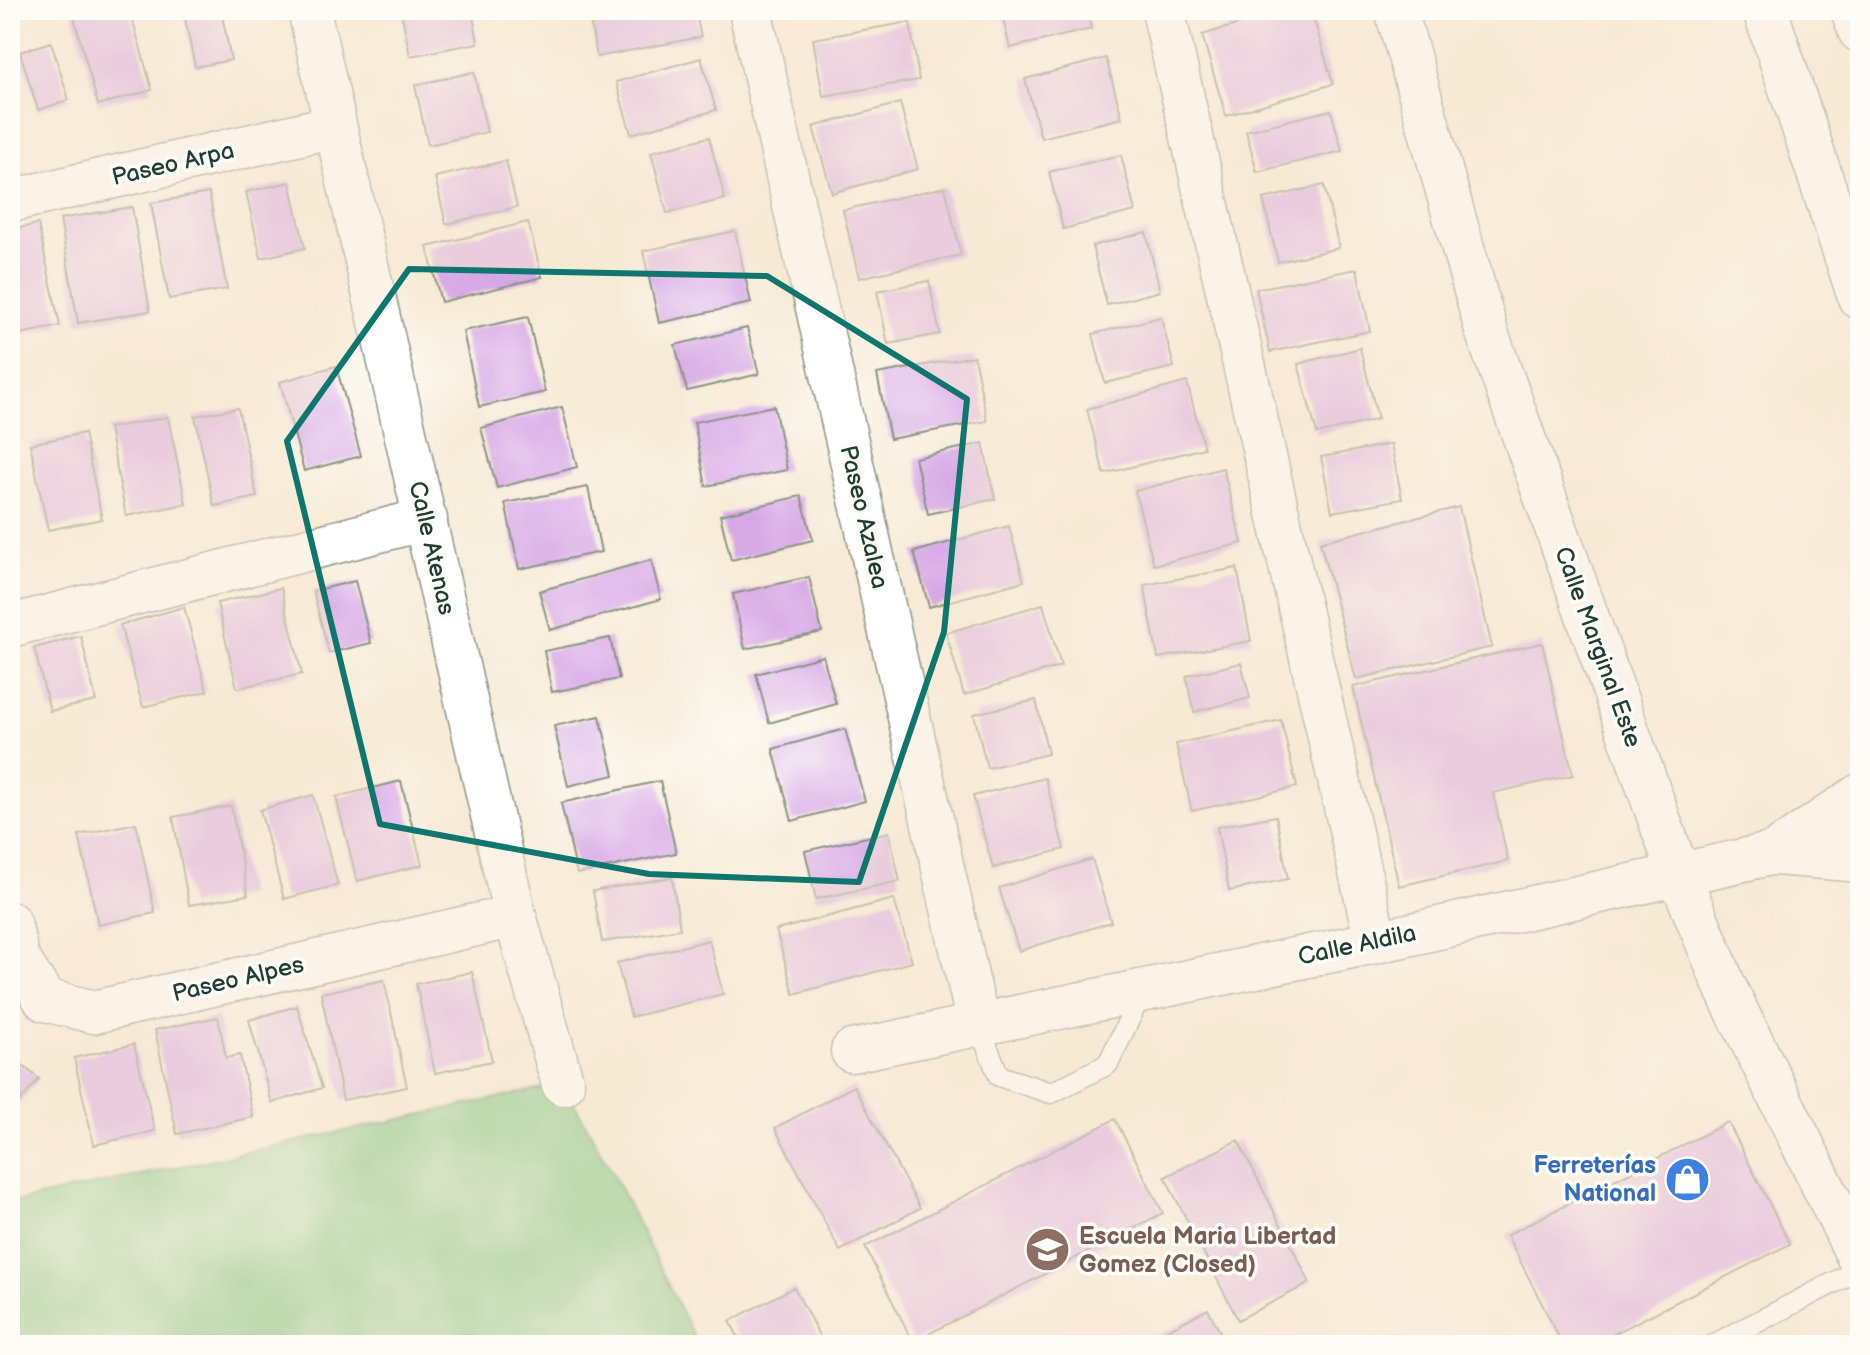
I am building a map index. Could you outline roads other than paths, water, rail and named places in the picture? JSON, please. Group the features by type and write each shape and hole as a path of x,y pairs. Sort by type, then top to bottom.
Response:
{"main road":[{"path":"1765,10 1860,297"},
{"path":"1853,10 1860,30"},
{"path":"1776,853 1860,796"},
{"path":"1776,853 1860,862"}],"street":[{"name":"Calle Atenas","path":"309,10 515,916 563,1084"},
{"name":"Paseo Azalea","path":"750,10 978,1024"},
{"path":"1163,10 1376,942"},
{"name":"Calle Marginal Este","path":"1396,10 1487,333 1679,875 1726,989 1860,1261"},
{"name":"Paseo Arpa","path":"10,201 335,126"},
{"path":"10,626 426,519"},
{"name":"Calle Aldila","path":"852,1051 1376,942 1860,834"},
{"name":"Paseo Alpes","path":"10,923 18,958 45,1000 94,1012 515,916"}],"lane":[{"path":"978,1024 999,1076 1051,1093 1108,1064 1143,990"},
{"path":"1713,1345 1860,1269"}],"place":[{"name":"Ferreterías National","path":"1687,1179"},
{"name":"Escuela Maria Libertad Gomez (Closed)","path":"1048,1250"}]}
